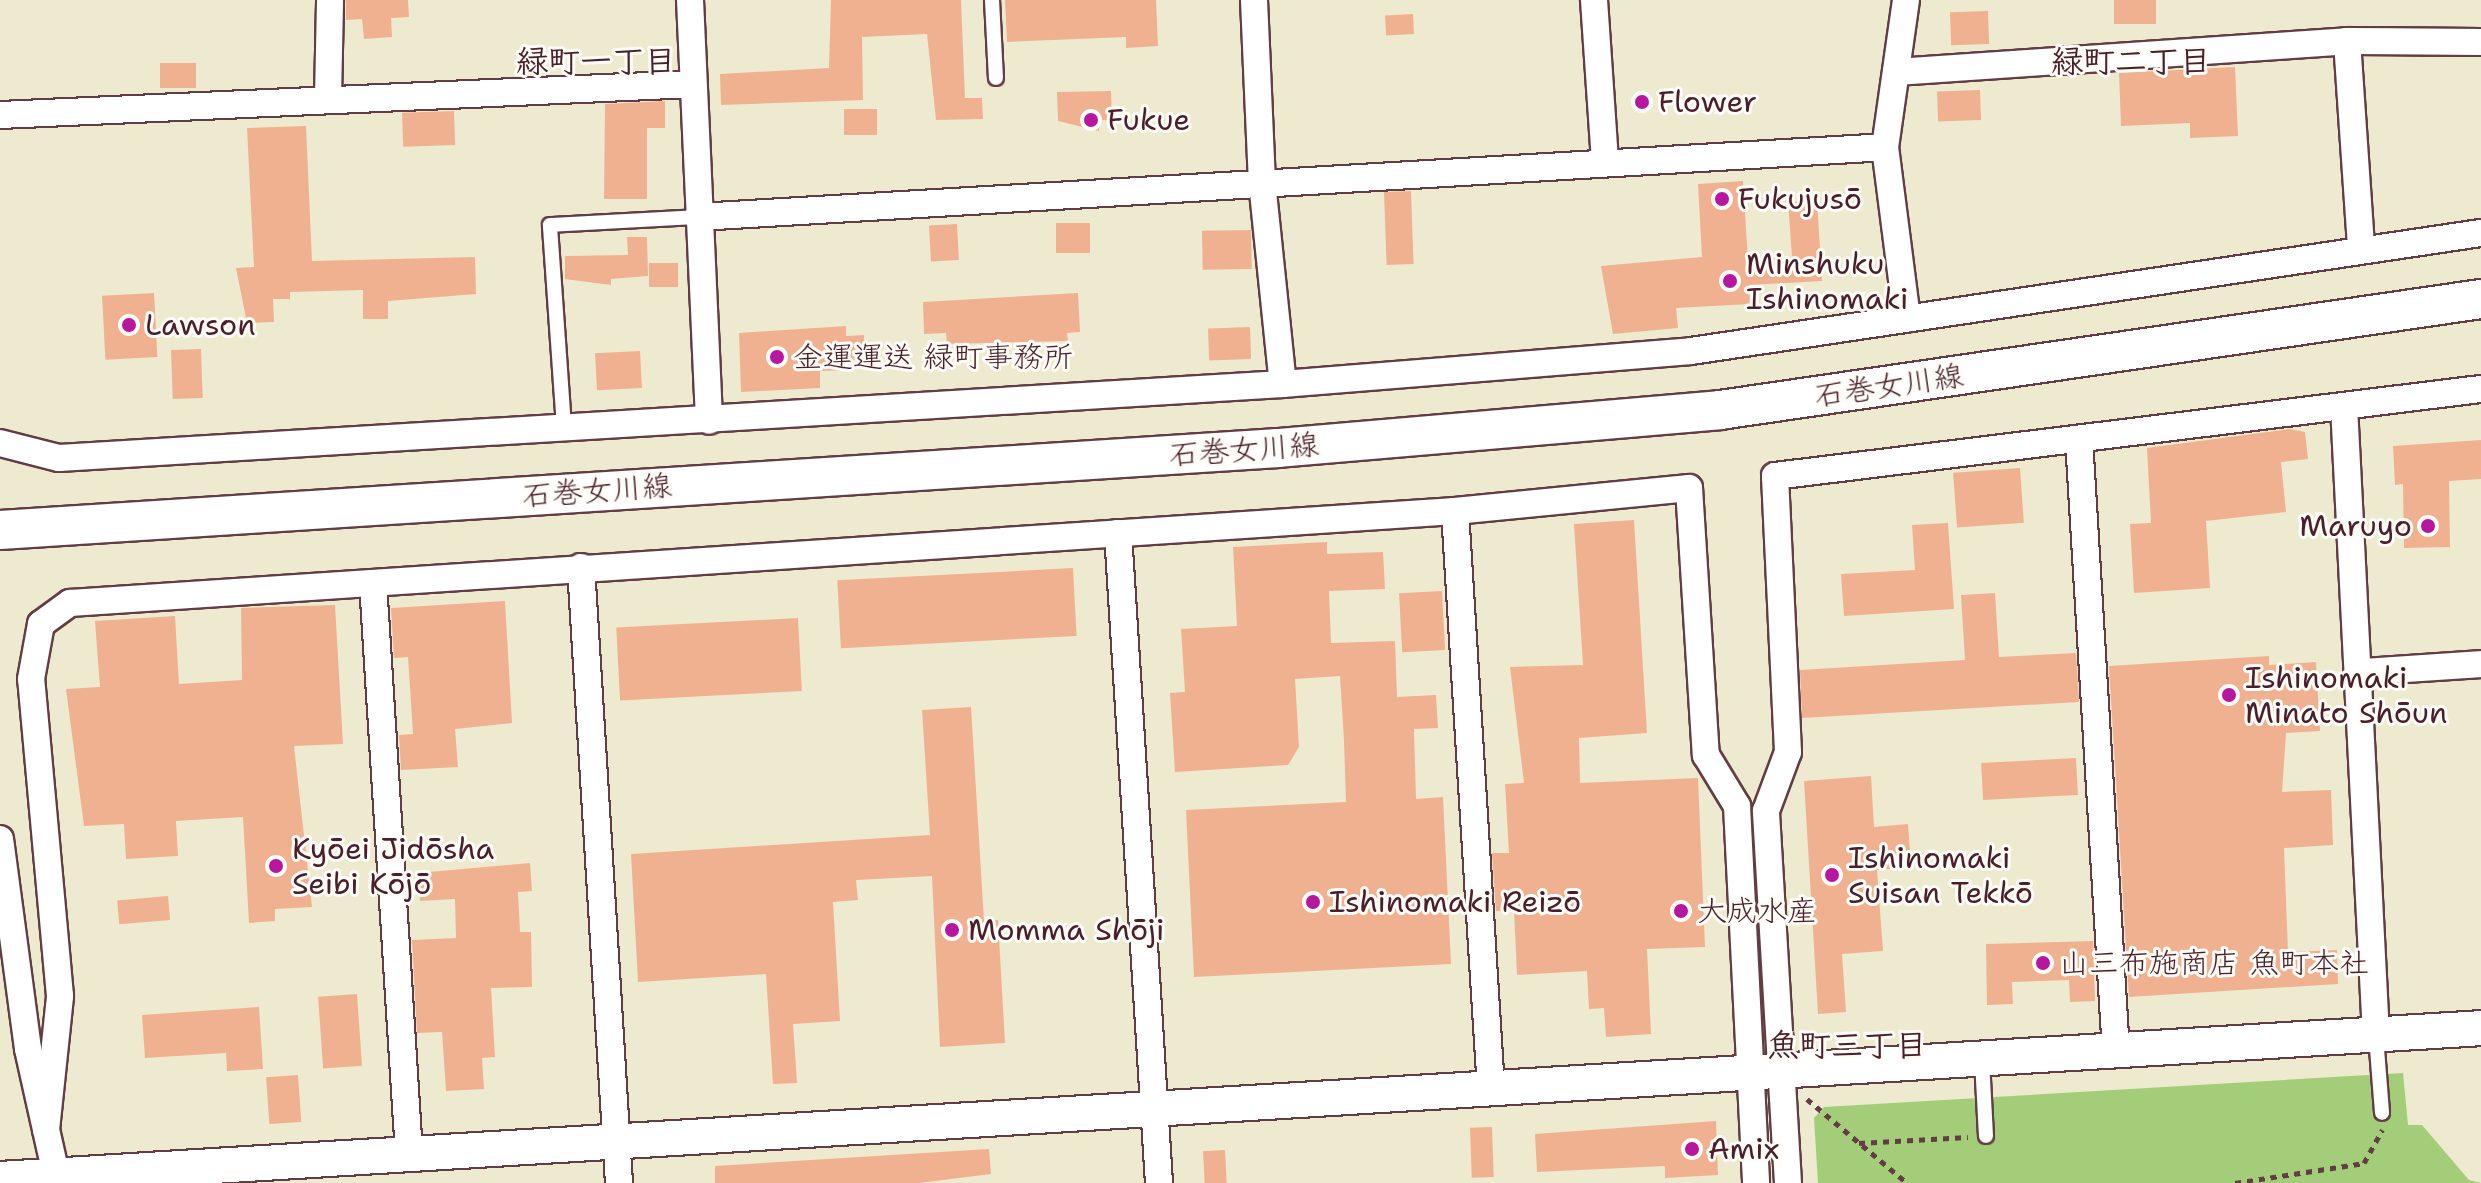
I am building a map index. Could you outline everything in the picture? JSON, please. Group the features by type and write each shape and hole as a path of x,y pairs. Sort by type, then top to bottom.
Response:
{"main road":[{"name":"石巻女川線","path":"0,530 1278,448 1720,410 2481,299"}],"street":[{"path":"328,98 330,0"},
{"path":"690,0 709,421"},
{"path":"1254,0 1262,182 1283,384"},
{"path":"1594,0 1605,163"},
{"path":"1906,0 1885,147 1907,319"},
{"path":"1896,72 2347,41 2481,42"},
{"path":"2347,41 2361,249"},
{"path":"0,115 693,84"},
{"path":"698,217 1885,147"},
{"path":"0,443 59,458 1283,384 1691,351 2481,233"},
{"path":"1756,1183 1768,1073 1766,811 1788,752 1775,476 2481,389"},
{"path":"2344,406 2362,672 2376,1036"},
{"path":"2079,439 2116,1052"},
{"path":"46,1130 60,996 31,679 41,624 54,609 91,600 1455,511 1689,488 1706,755 1737,806 1768,1073 1788,1183"},
{"path":"1455,511 1491,1089"},
{"path":"1118,533 1159,1183"},
{"path":"581,567 619,1183"},
{"path":"373,583 409,1153"},
{"path":"2362,672 2481,664"},
{"path":"0,839 46,1130 58,1178"},
{"path":"0,1179 58,1178 409,1153 2481,1028"}],"lane":[{"path":"992,0 996,78"},
{"path":"564,427 550,225 698,217"},
{"path":"2376,1036 2382,1113"},
{"path":"1982,1060 1986,1136"}],"path":[{"path":"1768,1073 1907,1183"},
{"path":"2235,1183 2364,1163 2383,1137 2382,1113"},
{"path":"1858,1143 1986,1136"}],"green space":[{"path":"2403,1073 2408,1125 2422,1125 2469,1180 2481,1183 1818,1183 1814,1118 1824,1107"}],"building":[{"path":"346,0 408,0 409,17 391,18 392,37 364,39 362,19 346,20"},
{"path":"831,0 961,0 965,98 982,98 983,119 936,120 927,34 862,37 863,100 721,105 720,74 829,68"},
{"path":"1005,0 1156,0 1158,46 1126,48 1126,37 1007,42"},
{"path":"2114,0 2156,0 2156,24 2114,24"},
{"path":"1988,11 1989,44 1951,45 1950,12"},
{"path":"1413,14 1414,34 1386,35 1385,15"},
{"path":"160,63 196,63 196,88 160,88"},
{"path":"2235,67 2238,136 2190,138 2190,123 2121,126 2119,73"},
{"path":"1980,90 1981,120 1938,121 1937,92"},
{"path":"1111,91 1112,120 1099,120 1099,131 1058,121 1057,92"},
{"path":"665,101 665,128 647,128 647,199 604,199 605,104"},
{"path":"844,109 877,109 877,135 844,135"},
{"path":"454,111 455,145 403,147 402,113"},
{"path":"306,126 312,261 475,257 476,294 388,301 388,319 363,319 363,290 290,292 290,299 273,299 274,322 247,323 236,268 254,267 247,128"},
{"path":"1743,181 1748,260 1792,257 1788,202 1817,200 1822,281 1749,285 1750,304 1676,308 1678,328 1613,334 1601,266 1702,257 1698,184"},
{"path":"1411,191 1414,264 1387,265 1384,192"},
{"path":"1056,223 1090,223 1090,253 1056,253"},
{"path":"957,224 959,260 931,261 929,225"},
{"path":"1251,230 1252,269 1203,270 1202,231"},
{"path":"627,237 647,237 648,276 611,279 611,285 565,279 565,256 628,255"},
{"path":"649,263 678,263 678,287 649,287"},
{"path":"154,293 157,357 105,360 102,296"},
{"path":"1078,293 1080,332 1067,333 1068,341 947,344 946,333 924,334 923,302"},
{"path":"846,326 846,336 864,335 865,360 847,360 848,370 820,371 820,388 741,392 739,333"},
{"path":"1250,327 1251,359 1209,360 1208,328"},
{"path":"201,349 203,398 173,399 171,350"},
{"path":"640,351 642,388 597,390 595,353"},
{"path":"2289,429 2305,432 2308,459 2281,462 2286,512 2206,521 2210,588 2134,593 2130,524 2151,523 2147,448"},
{"path":"2481,440 2481,479 2449,481 2450,547 2404,548 2403,484 2395,485 2393,446"},
{"path":"2020,468 2024,523 1957,528 1953,473"},
{"path":"1634,520 1647,733 1579,738 1580,783 1698,778 1705,947 1647,949 1651,1034 1606,1037 1604,1008 1589,1009 1587,971 1517,975 1514,910 1496,911 1492,853 1509,853 1505,784 1524,783 1510,667 1583,665 1574,524"},
{"path":"1948,523 1954,609 1844,616 1841,574 1915,570 1912,525"},
{"path":"1327,542 1327,554 1383,552 1385,589 1329,591 1331,643 1395,641 1397,697 1436,695 1438,728 1414,729 1416,799 1443,797 1451,964 1194,977 1186,810 1346,802 1344,741 1340,676 1295,679 1299,747 1288,765 1175,772 1170,693 1185,692 1181,629 1237,626 1233,547"},
{"path":"1073,568 1077,636 841,648 837,580"},
{"path":"1442,591 1445,650 1402,652 1399,593"},
{"path":"1995,593 1999,657 2076,653 2079,702 1802,718 1800,670 1965,660 1961,595"},
{"path":"505,601 512,723 455,729 458,767 401,770 399,735 413,734 408,657 394,658 391,608"},
{"path":"335,605 343,744 294,746 312,907 275,909 275,921 249,923 243,817 176,821 178,856 126,859 124,824 84,826 66,689 100,687 95,621 175,616 179,684 242,680 241,608"},
{"path":"798,618 802,691 620,700 616,628"},
{"path":"2269,656 2269,665 2316,662 2320,731 2286,733 2282,792 2331,790 2333,845 2284,848 2288,952 2337,950 2338,984 2129,997 2109,666"},
{"path":"971,707 984,921 998,920 1005,1043 940,1047 932,876 856,880 858,900 833,902 840,1021 793,1024 797,1083 773,1084 766,974 638,982 631,854 930,835 922,710"},
{"path":"2076,758 2078,795 1983,800 1981,763"},
{"path":"1871,776 1874,827 1908,824 1911,867 1877,870 1883,951 1842,954 1846,1012 1818,1014 1804,781"},
{"path":"530,863 532,891 518,892 520,932 531,932 532,987 491,988 495,1057 482,1058 484,1089 446,1091 442,1032 417,1033 412,940 456,938 455,899 420,901 418,873"},
{"path":"168,896 170,920 119,924 117,900"},
{"path":"2093,941 2095,1001 2070,1002 2069,980 2012,982 2013,1004 1987,1005 1986,944"},
{"path":"357,994 362,1066 323,1069 318,997"},
{"path":"259,1007 263,1069 227,1071 226,1053 145,1058 142,1015"},
{"path":"298,1075 301,1122 269,1124 266,1077"},
{"path":"1716,1121 1718,1175 1665,1178 1665,1166 1537,1172 1535,1134"},
{"path":"1492,1127 1494,1177 1472,1178 1470,1128"},
{"path":"989,1149 991,1174 919,1183 715,1183 715,1166"},
{"path":"1225,1150 1227,1183 1205,1183 1203,1151"}],"place":[{"name":"Flower","path":"1642,102"},
{"name":"Fukue","path":"1091,120"},
{"name":"Fukujusō","path":"1722,199"},
{"name":"Minshuku Ishinomaki","path":"1730,281"},
{"name":"Lawson","path":"129,325"},
{"name":"金運運送 緑町事務所","path":"777,357"},
{"name":"Maruyo","path":"2428,526"},
{"name":"Ishinomaki Minato Shōun","path":"2229,695"},
{"name":"Kyōei Jidōsha Seibi Kōjō","path":"276,866"},
{"name":"Ishinomaki Suisan Tekkō","path":"1832,875"},
{"name":"Ishinomaki Reizō","path":"1313,902"},
{"name":"大成水産","path":"1681,911"},
{"name":"Momma Shōji","path":"952,930"},
{"name":"山三布施商店 魚町本社","path":"2043,963"},
{"name":"Amix","path":"1692,1149"}],"district":[{"name":"緑町一丁目","path":"596,61"},
{"name":"緑町二丁目","path":"2131,61"},
{"name":"魚町三丁目","path":"1847,1045"}]}
